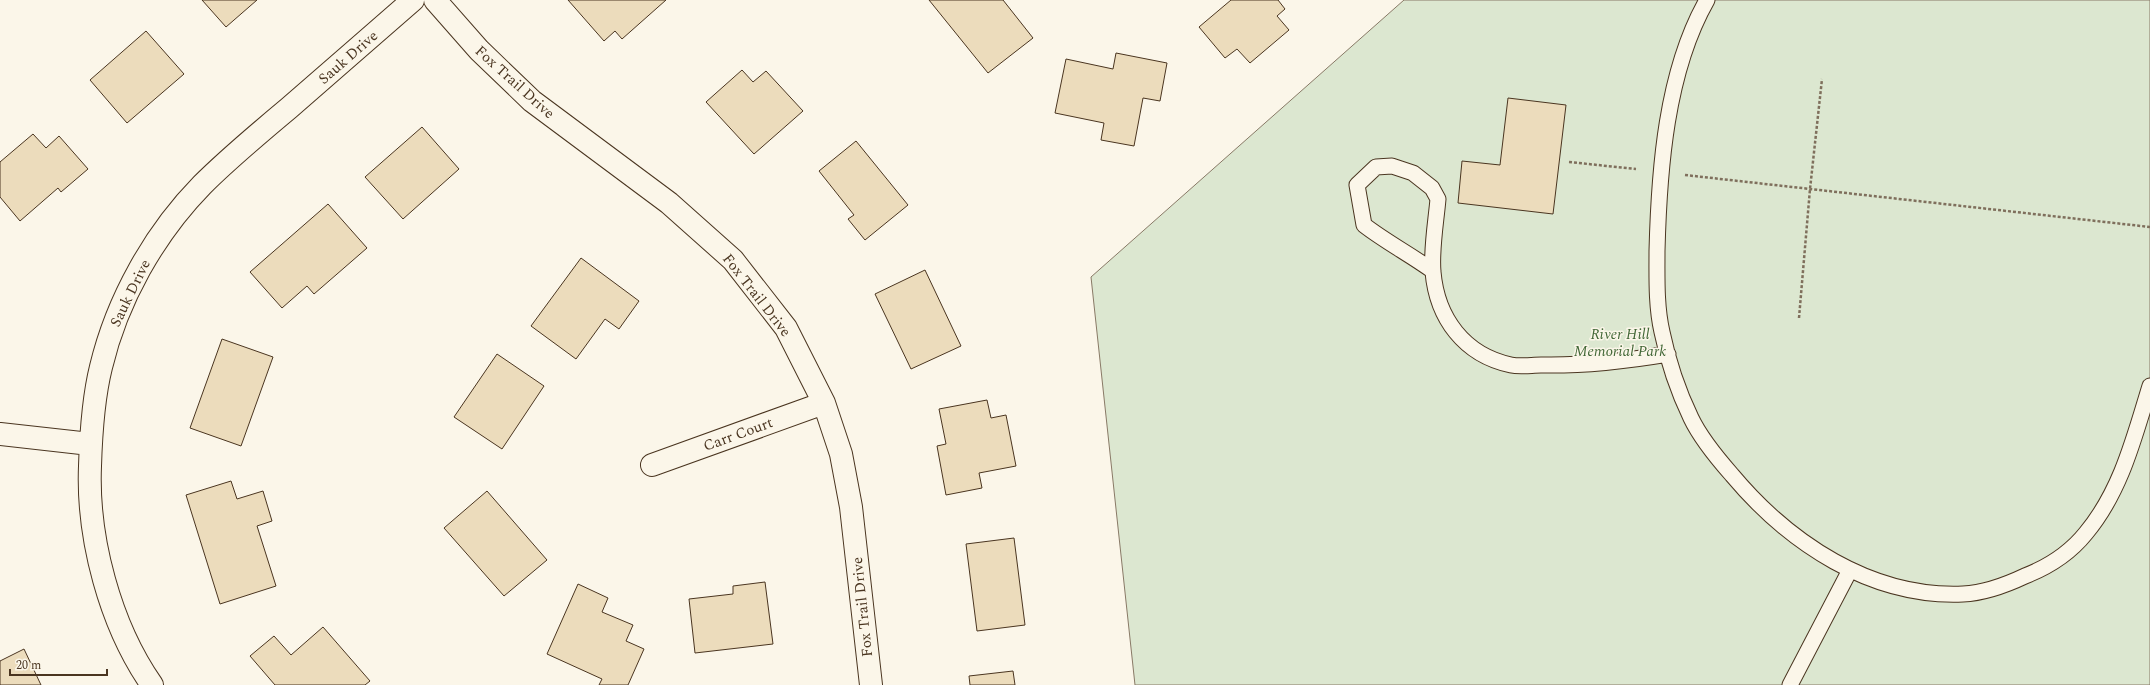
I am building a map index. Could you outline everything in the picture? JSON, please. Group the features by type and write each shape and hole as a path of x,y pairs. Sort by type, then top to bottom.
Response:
{"street":[{"name":"Sauk Drive","path":"152,685 131,648 119,621 103,574 90,510 90,444 94,406 101,367 113,327 148,255 170,224 202,186 237,153 414,0"},
{"name":"Fox Trail Drive","path":"435,0 479,50 532,101 669,203 733,260 786,328 824,403 840,454 851,507 871,685"},
{"name":"Carr Court","path":"652,465 824,403"},
{"path":"0,434 90,444"}],"lane":[{"path":"1707,0 1688,40 1676,81 1662,172 1658,220 1657,275 1661,330 1676,382 1692,421 1718,458 1744,490 1799,541 1850,570 1903,587 1928,592 1964,594 2002,586 2036,572 2064,555 2085,535 2105,509 2118,484 2150,386"},
{"path":"1433,272 1411,255 1391,246 1364,225 1357,185 1376,167 1392,166 1412,173 1432,188 1438,199 1433,272 1441,307 1450,326 1468,346 1483,354 1511,365 1564,366 1613,363 1668,354"},
{"path":"1790,685 1850,570"}],"path":[{"path":"1799,318 1810,189 1822,79"},
{"path":"1569,162 2150,227"}],"green space":[{"name":"River Hill Memorial Park","path":"1404,0 2150,0 2150,685 1135,685 1091,277"}],"building":[{"path":"202,0 257,0 226,27"},
{"path":"568,0 666,0 622,39 615,31 604,41"},
{"path":"929,0 1003,0 1033,38 988,73"},
{"path":"1231,0 1278,0 1285,9 1277,16 1289,30 1250,63 1237,49 1225,58 1199,27"},
{"path":"146,31 184,74 127,123 90,80"},
{"path":"1116,53 1167,63 1160,101 1143,98 1134,146 1101,140 1104,123 1055,113 1066,59 1113,69"},
{"path":"742,70 753,82 766,71 803,111 754,154 706,102"},
{"path":"1508,98 1566,105 1553,214 1458,203 1462,161 1500,165"},
{"path":"422,127 459,169 403,219 365,177"},
{"path":"33,134 46,148 59,136 88,169 61,192 58,188 20,221 0,197 0,162"},
{"path":"856,141 908,205 865,240 848,219 854,215 819,171"},
{"path":"328,204 367,248 314,294 307,286 282,308 250,272"},
{"path":"581,258 639,301 619,329 605,319 576,359 531,326"},
{"path":"925,270 961,346 911,369 875,294"},
{"path":"222,339 273,357 241,446 190,428"},
{"path":"497,354 544,386 502,449 454,417"},
{"path":"987,400 991,418 1006,415 1016,466 979,473 982,488 946,495 937,446 946,444 939,409"},
{"path":"231,481 237,499 263,491 272,521 257,526 276,586 220,604 186,495"},
{"path":"487,491 547,560 504,596 444,528"},
{"path":"1014,538 1025,625 977,631 966,544"},
{"path":"765,582 773,644 695,653 689,599 733,594 733,586"},
{"path":"578,584 608,598 602,612 633,625 626,641 644,649 628,685 599,685 602,679 547,654"},
{"path":"323,627 370,681 365,685 275,685 250,656 274,636 291,655"},
{"path":"24,649 41,685 0,685 0,661"},
{"path":"1013,671 1015,685 970,685 969,676"}]}
